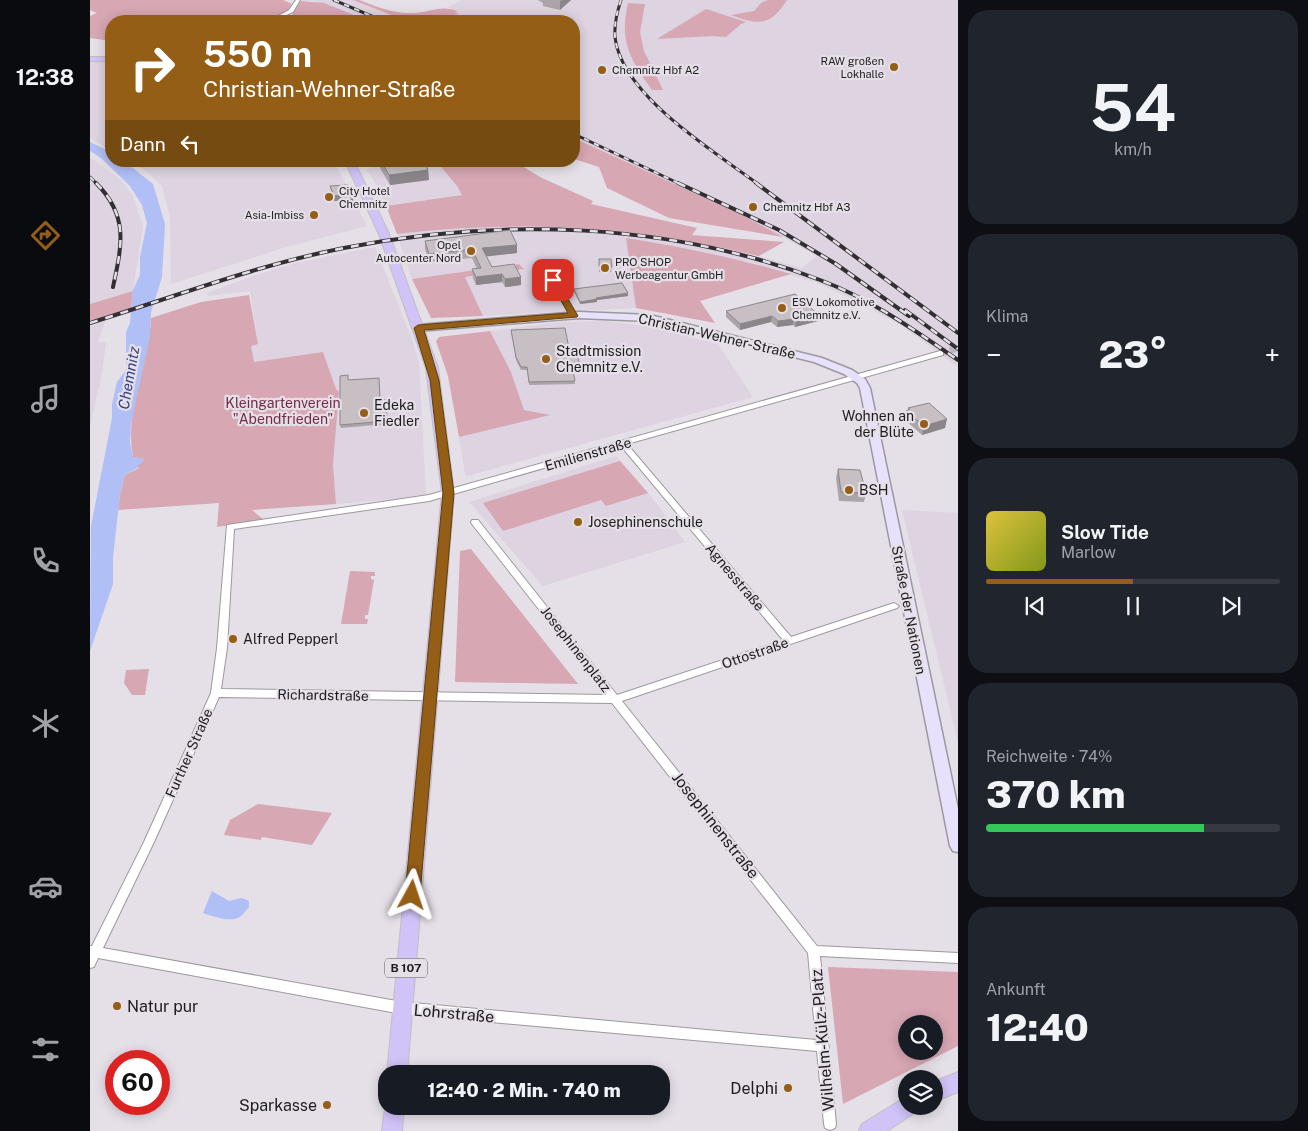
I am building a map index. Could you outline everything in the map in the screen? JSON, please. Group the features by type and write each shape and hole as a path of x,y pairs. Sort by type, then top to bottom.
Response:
{"main road":[{"path":"90,59 105,59"},
{"name":"B 107","path":"352,167 384,234 418,328 434,380 448,493 398,1065"},
{"name":"Christian-Wehner-Straße","path":"418,328 574,316 610,315 650,318 818,360 856,377"},
{"name":"Straße der Nationen","path":"856,377 865,388 873,424 907,603 958,846"},
{"path":"943,1088 958,1082"},
{"path":"869,1131 898,1112"},
{"path":"392,1131 393,1115"}],"street":[{"path":"283,15 291,11 298,0"},
{"path":"557,286 574,316"},
{"name":"Emilienstraße","path":"230,527 412,501 448,493 940,354"},
{"name":"Agnesstraße","path":"623,444 789,642"},
{"name":"Josephinenplatz","path":"475,522 616,700"},
{"name":"Further Straße","path":"90,963 93,951 149,842 216,693 222,648 230,527"},
{"name":"Ottostraße","path":"616,700 894,606"},
{"name":"Richardstraße","path":"216,693 430,698"},
{"name":"Josephinenplatz","path":"430,698 616,700"},
{"name":"Josephinenstraße","path":"616,700 814,951"},
{"name":"Lohrstraße","path":"93,951 402,1008 821,1046"},
{"name":"Wilhelm-Külz-Platz","path":"830,1124 821,1046 814,951 958,958"}],"shaded area":[{"path":"353,0 390,15 353,15 315,1 300,1"},
{"path":"463,0 958,0 958,367 899,324 817,283 749,262 626,239 636,308 483,316 465,277 524,269 519,264 412,279 397,234 462,227 547,225 625,232 697,242 801,268 817,256 738,213 580,141 580,15 458,15 455,12 458,10 447,7"},
{"path":"90,62 105,62 105,147 90,138"},
{"path":"90,157 121,180 133,196 143,226 133,291 90,304"},
{"path":"140,167 337,167 367,226 286,247 171,284 170,217 162,186"},
{"path":"372,167 441,167 462,195 386,206 377,186 366,169"},
{"path":"375,247 410,334 419,362 426,496 336,504 333,465 339,392 336,389 323,352 254,362 251,345 258,344 250,291 208,296 207,293 295,263"},
{"path":"105,321 98,342 106,343 101,379 90,426 90,326"},
{"path":"606,321 645,326 718,344 753,397 467,476 465,474 459,437 547,415 524,410 511,372 490,331 562,322"},
{"name":"Josephinenschule","path":"616,456 650,495 685,542 543,586 469,502"},
{"path":"902,510 958,513 958,742"}],"green space":[{"path":"90,0 283,0 292,4 282,15 105,15 105,40 90,38 90,16 97,13 90,10"},
{"path":"353,0 359,0 383,9 402,13 416,13 445,8 458,11 455,12 459,14 453,15 391,15"},
{"path":"768,0 787,0 775,15 763,21 749,21 731,15 754,11 761,3"},
{"path":"300,1 324,3 354,15 292,15"},
{"path":"628,3 645,4 640,32 644,51 663,90 652,90 628,50 625,29"},
{"path":"706,9 746,22 726,37 657,39"},
{"path":"580,141 738,213 783,237 669,218 607,188 599,167 580,161"},
{"path":"441,167 524,167 540,177 593,201 591,204 697,228 692,235 784,242 759,256 668,238 579,228 490,227 397,234 386,206 462,195"},
{"path":"626,238 709,253 791,274 700,301 715,323 636,308"},
{"path":"519,264 524,269 465,277 483,316 431,318 412,279"},
{"path":"133,291 131,308 90,321 90,304"},
{"name":"Kleingartenverein \"Abendfrieden\"","path":"249,295 258,344 251,346 254,362 323,352 336,389 339,392 333,465 336,504 252,510 264,520 217,527 219,503 118,510 125,475 139,468 137,466 143,459 133,457 131,440 132,422 151,318 201,302"},
{"path":"490,331 511,372 524,410 550,415 459,437 448,376 436,341 439,337"},
{"path":"620,461 648,493 606,506 601,500 503,531 483,503"},
{"path":"471,549 578,684 455,682 460,551"},
{"path":"350,571 375,572 375,576 371,576 371,579 374,580 368,615 365,615 365,619 368,619 367,624 341,624"},
{"path":"149,669 145,695 132,695 124,683 126,670"},
{"path":"258,804 332,813 312,845 262,837 261,840 224,835 230,820"},
{"path":"828,967 958,972 958,1046 943,1054 943,1015 898,1015 898,1060 930,1060 910,1070 898,1070 898,1076 843,1104"}],"water":[{"path":"90,142 105,149 105,162 101,158 90,151"},
{"name":"Chemnitz","path":"110,167 132,167 153,184 165,224 162,277 151,312 150,336 131,424 130,443 133,457 144,459 137,466 139,467 125,475 120,494 113,558 113,584 90,651 91,526 112,418 112,404 117,382 126,370 126,332 130,323 133,290 140,275 140,257 147,223 142,205 130,186"},
{"path":"212,891 229,901 242,898 249,901 249,907 243,915 236,919 222,918 203,913"}],"building":[{"path":"384,167 427,167 428,170 389,175"},
{"path":"348,185 353,199 343,200 341,195 334,196 330,186"},
{"path":"510,230 517,245 482,248 492,267 514,264 521,277 505,279 502,274 476,277 472,269 481,268 472,249 429,254 425,241"},
{"path":"599,259 611,259 612,267 599,267"},
{"path":"622,283 628,293 580,302 574,289"},
{"name":"ESV Lokomotive Chemnitz e.V.","path":"795,294 819,315 796,321 794,319 778,321 772,316 740,324 726,311"},
{"name":"Stadtmission Chemnitz e.V.","path":"565,328 570,354 577,354 580,366 572,366 575,381 529,382 527,367 521,367 516,357 511,330"},
{"name":"Edeka Fiedler","path":"348,375 348,380 379,378 380,400 386,400 387,421 340,425 340,376"},
{"path":"929,403 947,419 924,426 906,411 910,409 908,408"},
{"path":"838,469 860,470 866,493 841,492"}],"tunnel":[{"path":"940,353 958,348"}],"railway":[{"path":"334,0 369,15"},
{"path":"621,0 616,18 615,37 621,59 634,80 652,101 695,139 758,184"},
{"path":"580,137 680,184"},
{"path":"90,177 96,183"},
{"path":"96,183 107,195 118,219 120,232 119,258 113,287"},
{"path":"678,183 779,230 836,264 909,316"},
{"path":"756,183 958,333"},
{"path":"90,323 248,272 344,248 403,238 463,232 524,229 584,231 644,236 704,246 763,261 820,280 857,296 958,360"},
{"path":"905,310 958,349"}],"place":[{"name":"RAW großen Lokhalle","path":"894,67"},
{"name":"Chemnitz Hbf A2","path":"602,70"},
{"name":"City Hotel Chemnitz","path":"329,197"},
{"name":"Chemnitz Hbf A3","path":"753,207"},
{"name":"Asia-Imbiss","path":"314,215"},
{"name":"Opel Autocenter Nord","path":"471,251"},
{"name":"PRO SHOP Werbeagentur GmbH","path":"605,268"},
{"name":"ESV Lokomotive Chemnitz e.V.","path":"782,308"},
{"name":"Stadtmission Chemnitz e.V.","path":"546,359"},
{"name":"Edeka Fiedler","path":"364,413"},
{"name":"Wohnen an der Blüte","path":"924,424"},
{"name":"BSH","path":"849,490"},
{"name":"Josephinenschule","path":"578,522"},
{"name":"Alfred Pepperl","path":"233,639"},
{"name":"Natur pur","path":"117,1006"},
{"name":"Delphi","path":"788,1088"},
{"name":"Sparkasse","path":"327,1105"}],"route":[{"path":"412,895 448,509 448,493 434,380 429,358 418,328 574,316 553,280"}]}
